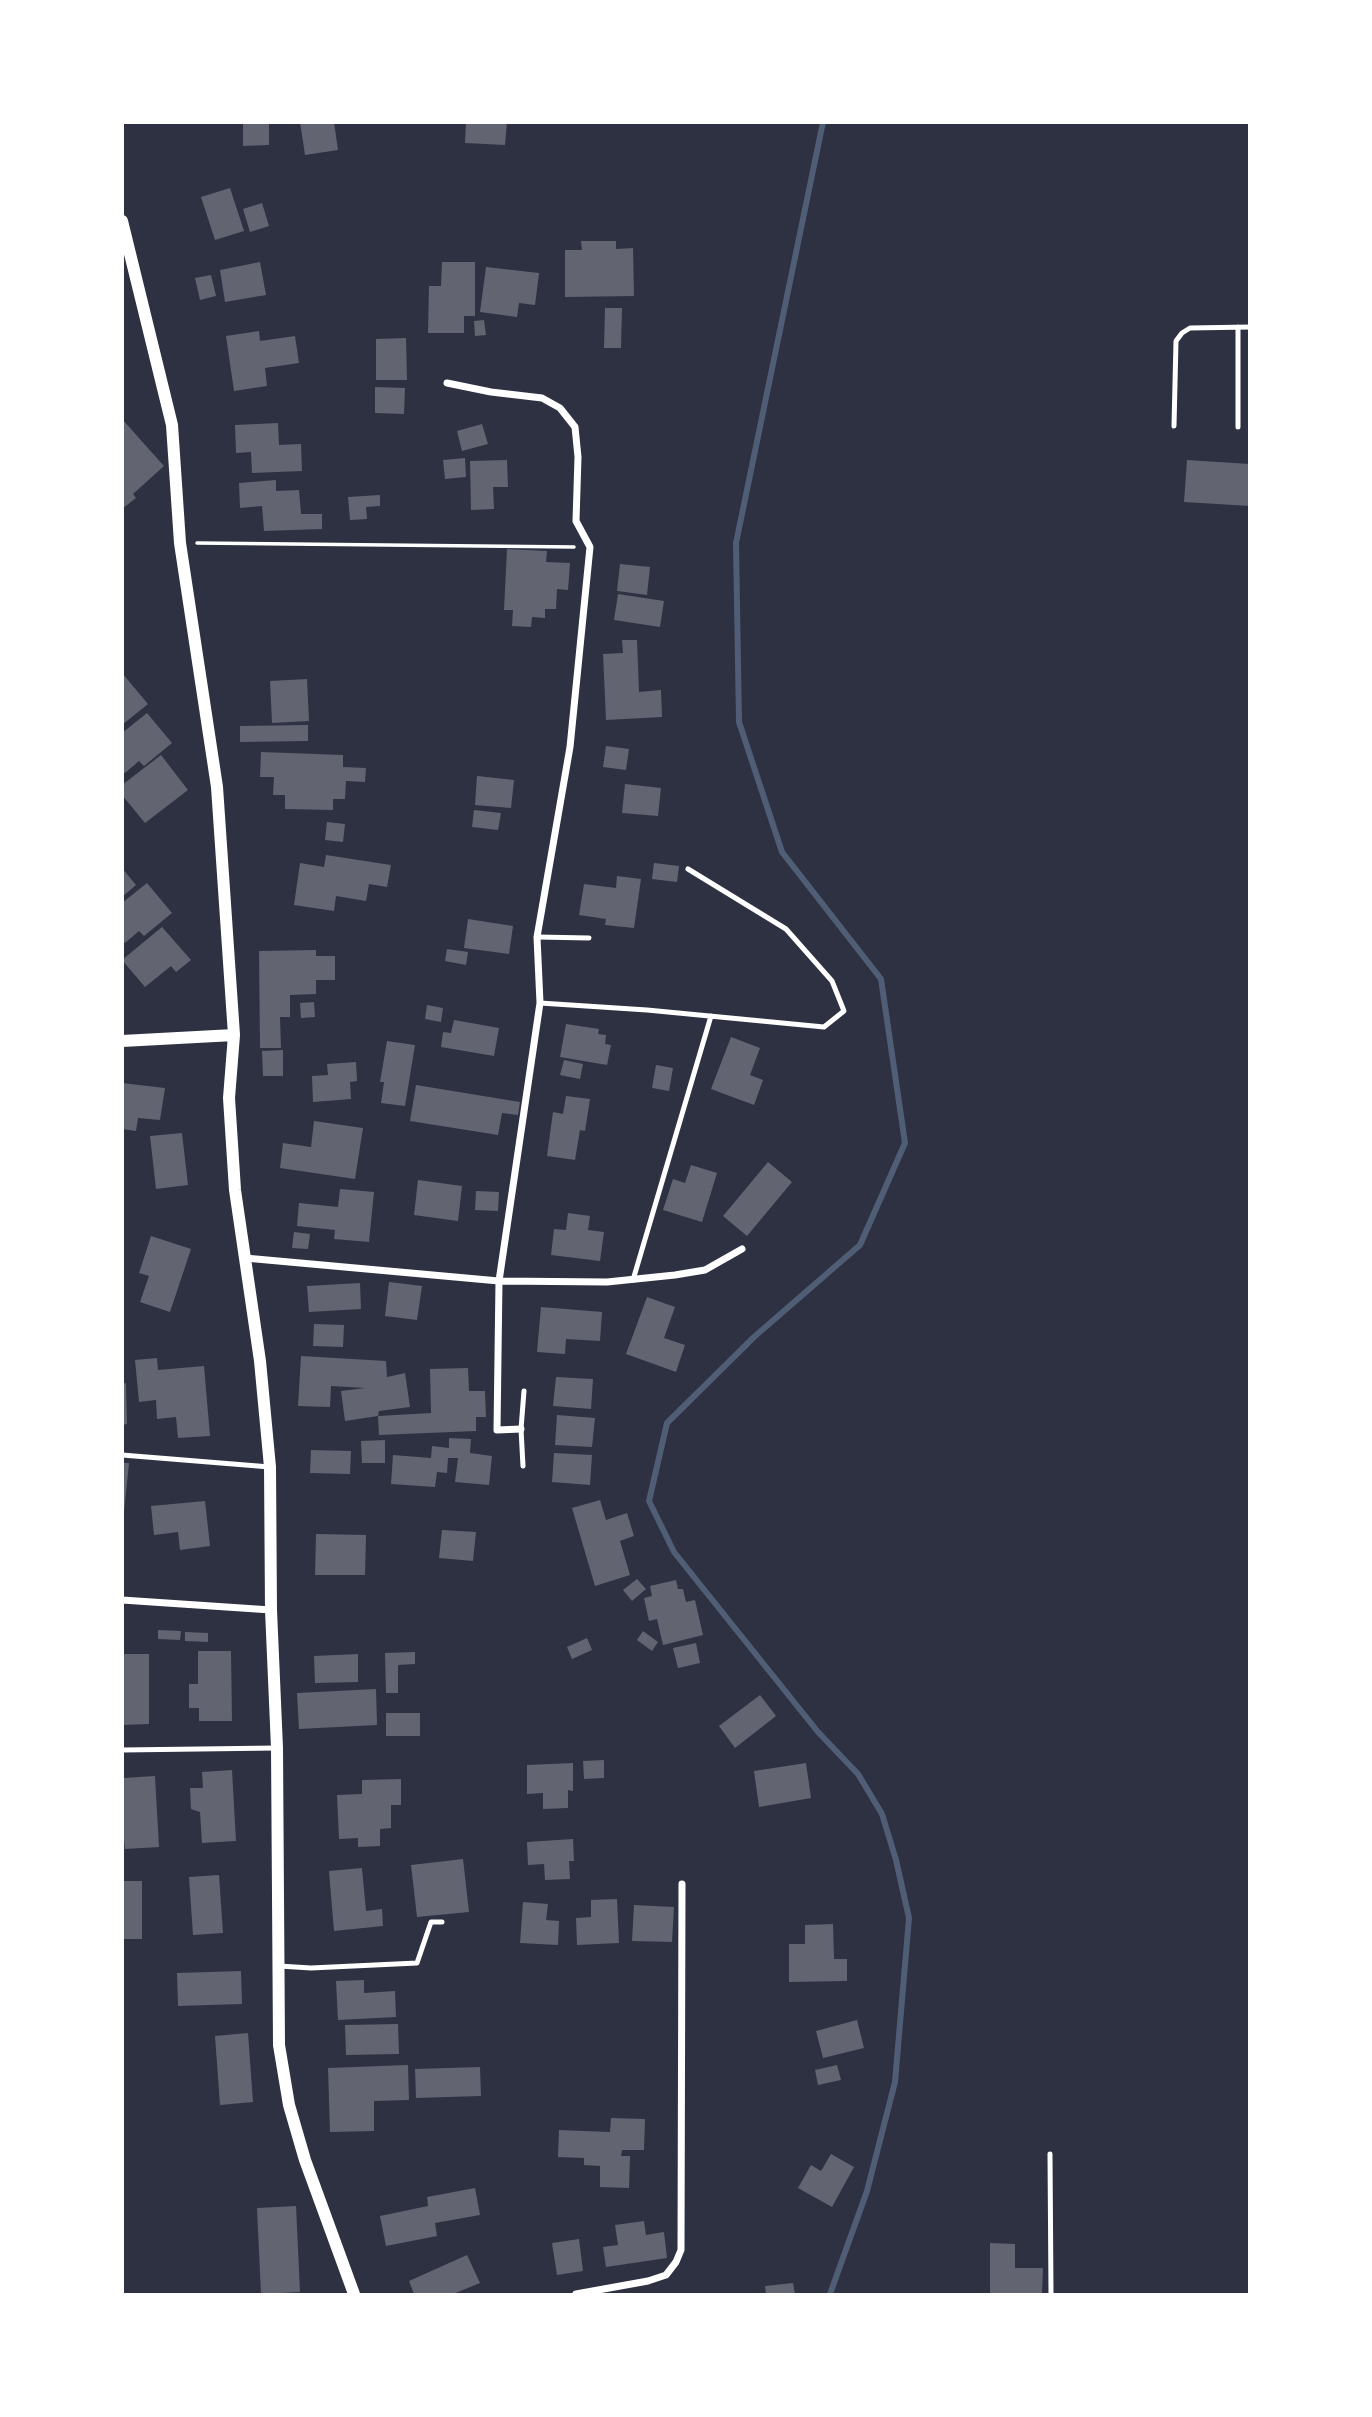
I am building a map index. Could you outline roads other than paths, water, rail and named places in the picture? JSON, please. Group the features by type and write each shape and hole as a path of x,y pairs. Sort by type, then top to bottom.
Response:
{"street":[{"path":"122,221 172,425 180,543 218,787 234,1035 229,1098 235,1190 260,1361 270,1466 279,2045 289,2105 305,2160 354,2294"},
{"path":"447,383 542,398 560,408 575,427 578,457 576,521 590,547 569,747 537,937 540,1003 499,1282 497,1430 521,1429"},
{"path":"122,1041 234,1035"},
{"path":"244,1258 499,1282 633,1280 705,1270 742,1249"},
{"path":"122,1600 271,1610"},
{"path":"576,2294 648,2281 666,2275 681,2250 682,1884"}],"lane":[{"path":"1238,327 1238,427"},
{"path":"1174,426 1177,341 1182,333 1190,328 1250,327"},
{"path":"540,1003 824,1027 844,1011 832,981 786,929 688,869"},
{"path":"537,937 589,938"},
{"path":"633,1280 711,1016"},
{"path":"523,1466 521,1429 524,1391"},
{"path":"122,1455 270,1466"},
{"path":"122,1750 276,1748"},
{"path":"279,1966 311,1968 417,1963 431,1922 442,1922"},
{"path":"1050,2154 1051,2294"}],"waterway":[{"path":"823,122 736,543 739,722 782,852 881,979 905,1143 860,1245 754,1337 667,1423 649,1501 674,1552 818,1732 858,1774 882,1814 896,1860 909,1918 895,2082 867,2191 830,2294"}]}
